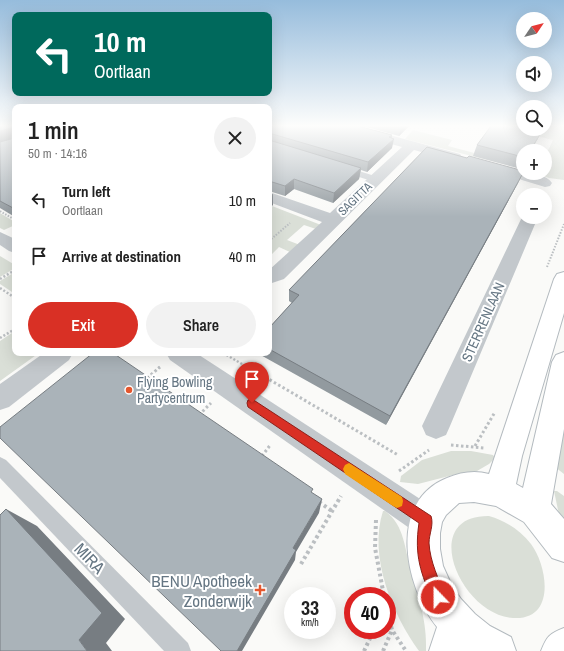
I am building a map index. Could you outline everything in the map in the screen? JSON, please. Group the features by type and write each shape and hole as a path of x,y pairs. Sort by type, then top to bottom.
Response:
{"street":[{"name":"SAGITTA","path":"272,276 277,274 399,156"},
{"path":"454,156 464,159"},
{"path":"480,163 533,178 548,187"},
{"name":"SAGITTA","path":"272,198 333,220"},
{"name":"STERRENLAAN","path":"436,426 527,224"},
{"path":"500,491 508,456 564,279"},
{"path":"0,399 57,356"},
{"path":"182,356 426,520"},
{"path":"534,510 564,362"},
{"path":"497,651 482,644 452,637 427,569 423,543 426,520 434,505 447,493 462,487 481,486 500,491 534,510 550,526 564,546"},
{"path":"560,651 564,647"}],"lane":[{"path":"338,167 376,179"},
{"name":"MIRA","path":"0,466 180,651"}],"path":[{"path":"272,238 305,210"},
{"path":"0,211 12,218"},
{"path":"0,279 12,272"},
{"path":"0,288 12,296"},
{"path":"0,338 12,331"},
{"path":"228,356 398,455"},
{"path":"139,376 152,385"},
{"path":"197,417 204,421"},
{"path":"301,564 343,493 349,497"},
{"path":"314,498 332,511"},
{"path":"396,636 406,651"},
{"path":"364,651 370,639"},
{"path":"384,651 389,639"}],"shaded area":[{"path":"473,156 487,156 516,164 516,167"},
{"path":"552,156 564,156 564,180 552,178"},
{"path":"272,206 321,225 316,229 304,225 287,240 300,245 292,253 279,247 272,254"},
{"path":"0,213 12,220 12,226 4,230 0,228"},
{"path":"0,256 12,263 12,270 0,277"},
{"path":"12,274 12,292 0,284 0,281"},
{"path":"12,333 12,356 35,356 0,381 0,341"},
{"path":"564,405 564,474 555,467"},
{"path":"451,451 471,451 493,455 495,458 489,464 477,471 457,474 418,484 400,482 401,476 422,460"},
{"path":"554,491 557,491 564,496 564,525 558,510"},
{"path":"383,511 385,511 397,523 403,539 424,620 426,651 419,651 409,637 396,612 396,587 387,587 381,566 379,529"},
{"path":"489,516 507,523 517,530 531,544 537,554 544,578 544,591 542,602 536,611 527,617 513,618 494,613 477,601 463,584 454,566 451,547 455,531 467,520"}],"building":[{"path":"0,156 12,156 12,207 0,201"},
{"path":"272,156 323,156 361,168 334,193 294,179 285,186 272,182"},
{"path":"349,156 374,156 368,162"},
{"path":"418,156 461,156 467,158 470,156 516,169 516,180 519,180 390,416 272,351 272,325 299,295 289,290"},
{"path":"89,356 117,356 313,489 311,492 322,499 293,548 296,550 237,651 221,651 0,438 0,427"},
{"path":"6,509 102,613 79,640 87,651 0,651 0,515"}],"slow traffic":[{"path":"349,469 397,501"}],"place":[{"name":"Flying Bowling Partycentrum","path":"129,390"},
{"name":"BENU Apotheek Zonderwijk","path":"260,590"}],"route":[{"path":"252,403 367,482 426,520 423,543 427,569 438,597"}]}
